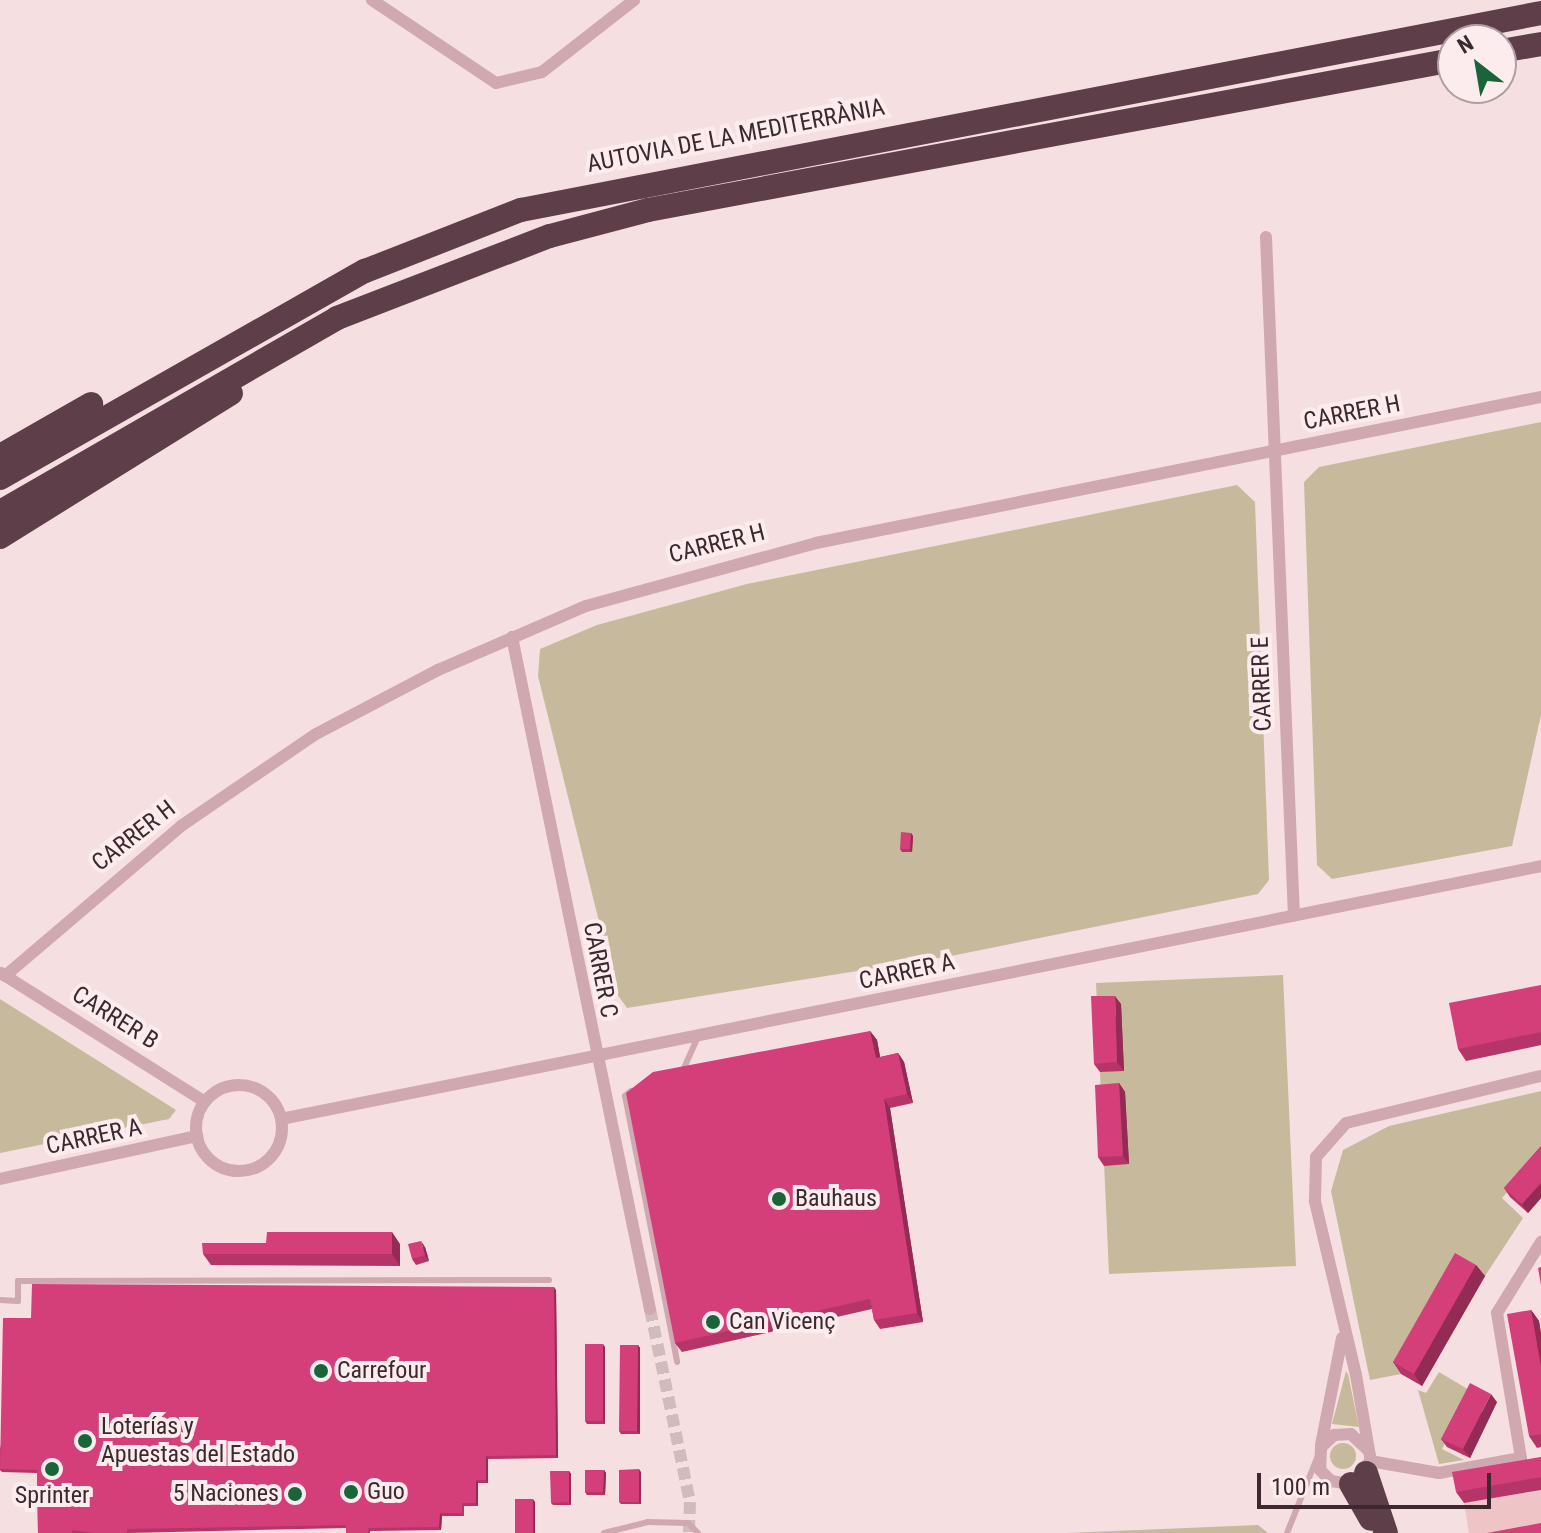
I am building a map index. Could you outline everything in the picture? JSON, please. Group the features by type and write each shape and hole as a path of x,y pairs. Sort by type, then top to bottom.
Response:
{"highway":[{"name":"AUTOVIA DE LA MEDITERRÀNIA","path":"0,478 365,271 521,210 643,181 1541,13"},
{"path":"1517,48 1541,44"},
{"path":"0,512 291,342 463,264 648,210 1437,63"},
{"path":"0,537 247,383 434,287 463,264"},
{"path":"0,456 287,298 340,273 365,271"},
{"path":"1357,1470 1370,1509 1371,1533"},
{"path":"1357,1470 1386,1533"}],"street":[{"path":"372,0 496,83 542,72 634,0"},
{"name":"CARRER E","path":"1266,237 1294,915"},
{"name":"CARRER H","path":"2,974 181,826 316,734 512,637 689,572 1541,397"},
{"name":"CARRER C","path":"512,637 594,1058 650,1309"},
{"name":"CARRER A","path":"281,1119 1541,866"},
{"name":"CARRER B","path":"2,974 205,1102"},
{"path":"1357,1470 1342,1335 1312,1179 1328,1137 1368,1116 1541,1076"},
{"path":"245,1085 268,1097 281,1119 275,1150 251,1169 218,1165 197,1136 205,1102 225,1087 245,1085"},
{"name":"CARRER A","path":"0,1179 197,1136"},
{"path":"1320,1450 1357,1470 1412,1468 1439,1473 1521,1458 1497,1313 1540,1244"},
{"path":"1320,1450 1342,1335"},
{"path":"1320,1450 1334,1435 1351,1434 1357,1470"}],"lane":[{"path":"677,1069 689,1067 698,1037"},
{"path":"643,1082 625,1096 677,1362"},
{"path":"0,1300 18,1301 18,1281 549,1280"},
{"path":"1287,1533 1320,1450"},
{"path":"1326,1495 1357,1470"},
{"path":"604,1533 648,1522 688,1523 698,1533"}],"shaded area":[{"path":"1541,422 1541,715 1512,846 1332,879 1317,865 1304,482 1319,467"},
{"path":"1237,485 1255,502 1269,880 1258,894 951,956 627,1008 617,994 538,676 540,649 597,625 747,584"},
{"path":"1283,975 1296,1266 1109,1274 1096,983"},
{"path":"0,999 176,1110 169,1119 0,1153"},
{"path":"1541,1091 1541,1153 1502,1198 1523,1218 1485,1276 1401,1374 1370,1380 1331,1191 1343,1150 1389,1126"},
{"path":"1346,1371 1348,1374 1359,1427 1332,1424"},
{"path":"1439,1372 1471,1391 1442,1449 1464,1460 1439,1464 1418,1390 1426,1393"},
{"path":"1343,1443 1352,1447 1356,1456 1352,1465 1343,1469 1334,1465 1330,1456 1334,1447"},
{"path":"1541,1490 1541,1533 1469,1533 1464,1503"},
{"path":"1258,1525 1268,1533 1066,1533"}],"building":[{"path":"901,832 911,833 910,849 900,849"},
{"path":"1541,985 1541,1032 1458,1049 1449,1003"},
{"path":"1091,996 1115,996 1117,1062 1094,1064"},
{"name":"Bauhaus","path":"870,1031 876,1058 898,1053 907,1094 884,1099 917,1313 874,1320 870,1299 675,1343 626,1093 653,1072"},
{"path":"1119,1083 1123,1156 1098,1157 1095,1085"},
{"path":"1541,1146 1541,1183 1522,1204 1504,1188"},
{"path":"267,1232 392,1232 392,1254 203,1254 202,1243 266,1243"},
{"path":"421,1241 425,1255 412,1259 408,1244"},
{"path":"1455,1253 1476,1265 1414,1374 1393,1362"},
{"name":"Carrefour","path":"32,1284 554,1287 556,1455 486,1456 486,1480 476,1480 476,1503 462,1503 462,1513 440,1513 439,1527 368,1528 368,1533 346,1533 346,1525 38,1533 37,1470 0,1469 3,1318 31,1318"},
{"path":"1531,1310 1541,1367 1541,1434 1529,1436 1507,1314"},
{"path":"585,1344 603,1344 603,1421 585,1421"},
{"path":"620,1345 638,1345 637,1431 619,1431"},
{"path":"1470,1383 1491,1394 1463,1449 1441,1439"},
{"path":"1541,1457 1541,1477 1456,1492 1452,1472"},
{"path":"639,1469 639,1502 619,1502 619,1470"},
{"path":"585,1470 604,1470 603,1492 585,1492"},
{"path":"550,1471 569,1471 569,1502 551,1503"},
{"path":"515,1499 533,1499 533,1533 515,1533"},
{"path":"1541,1523 1541,1533 1487,1533"}],"tunnel":[{"path":"650,1309 690,1502 689,1533"}],"place":[{"name":"Bauhaus","path":"779,1199"},
{"name":"Can Vicenç","path":"713,1322"},
{"name":"Carrefour","path":"321,1371"},
{"name":"Loterías y Apuestas del Estado","path":"85,1441"},
{"name":"Sprinter","path":"52,1469"},
{"name":"Guo","path":"351,1492"},
{"name":"5 Naciones","path":"295,1494"}]}
